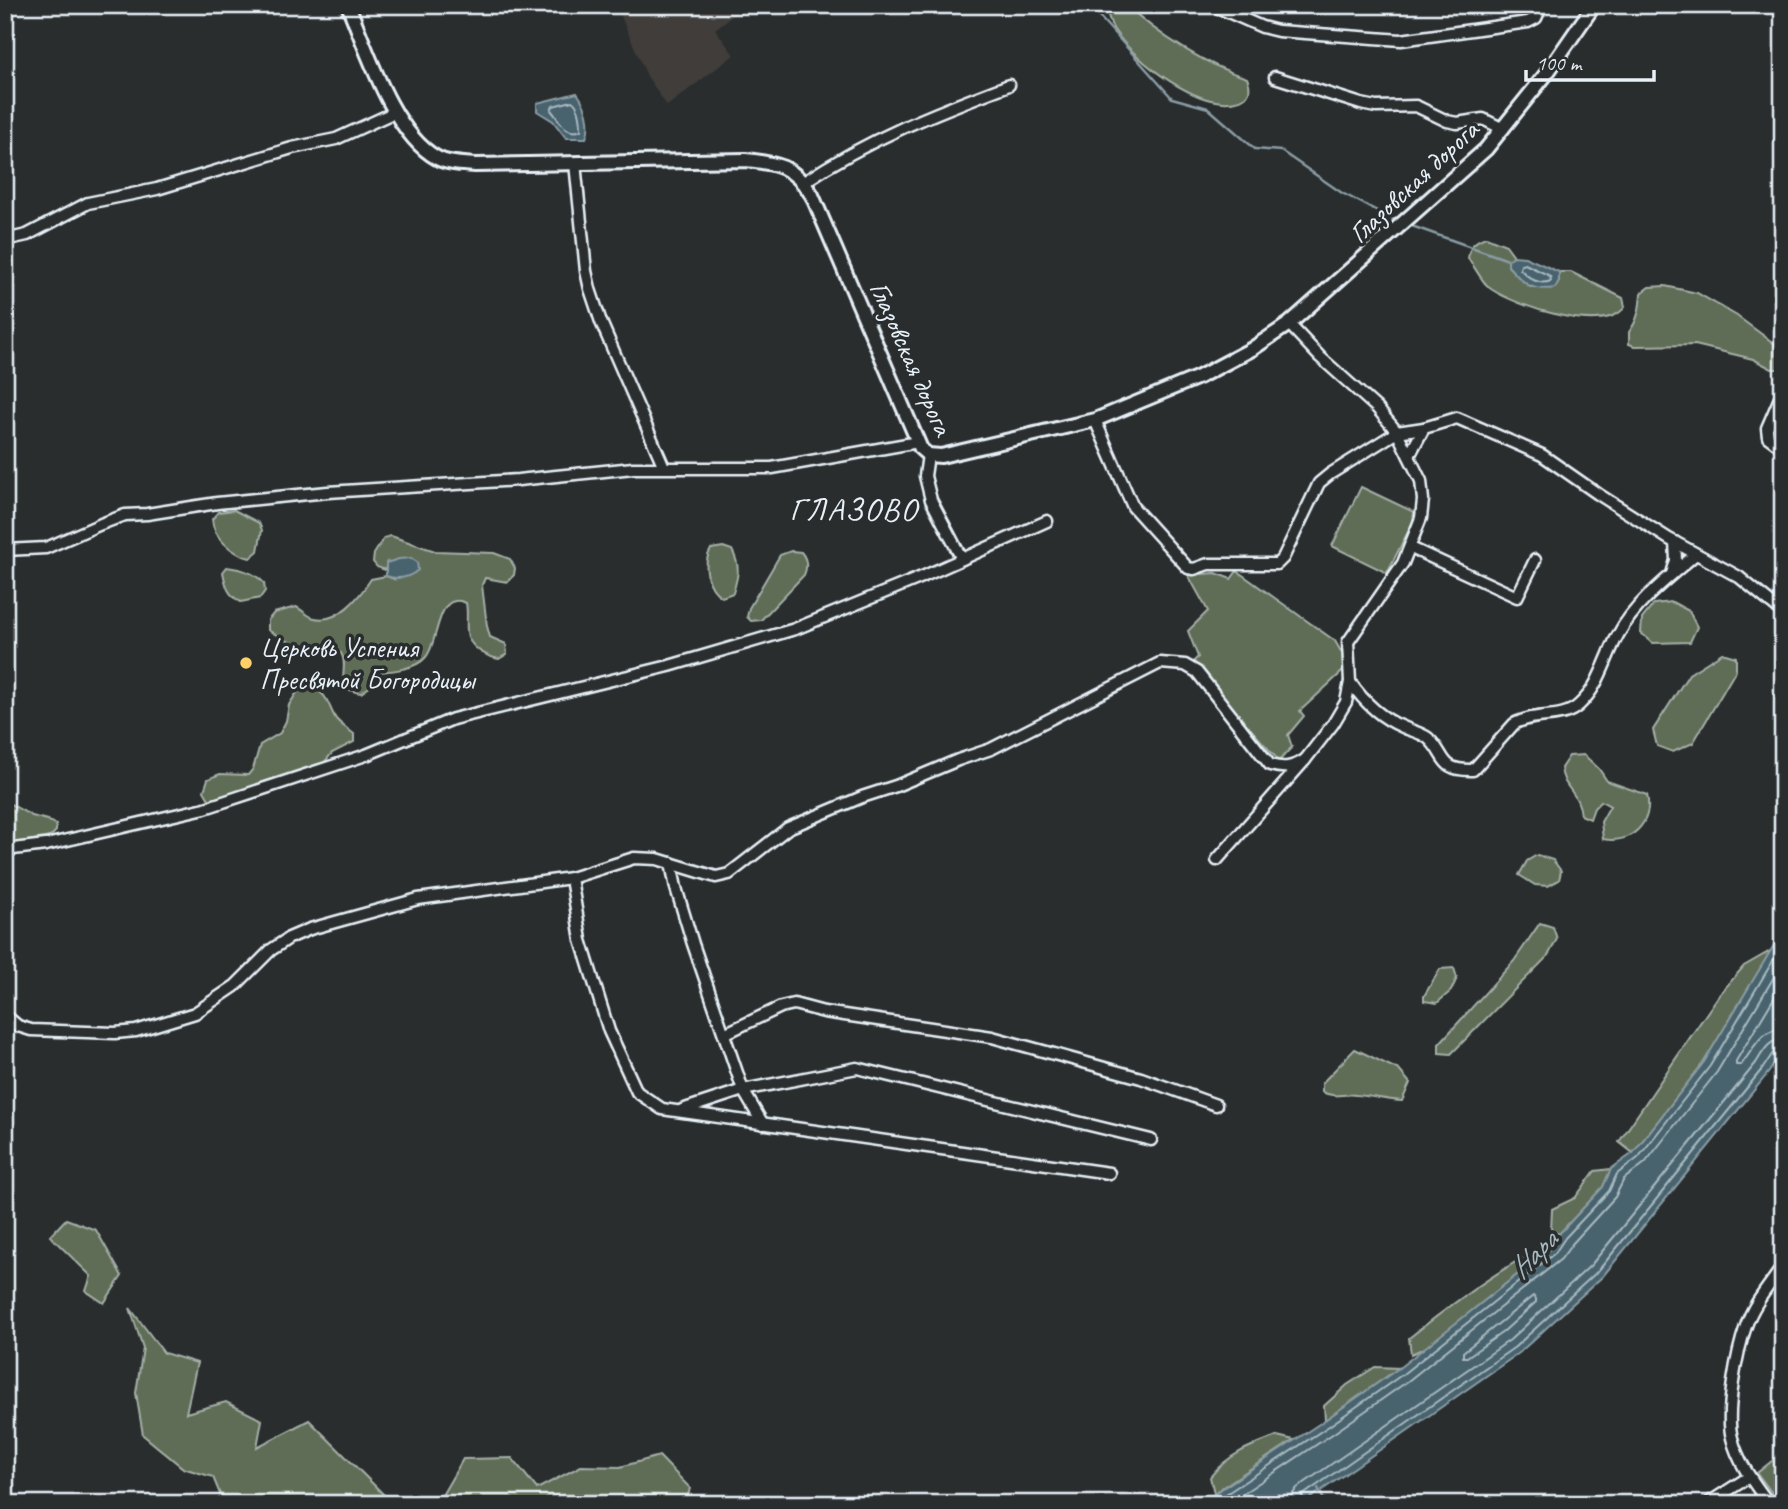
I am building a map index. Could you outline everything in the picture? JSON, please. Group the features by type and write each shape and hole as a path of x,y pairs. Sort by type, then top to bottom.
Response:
{"street":[{"path":"348,5 395,112 420,144 439,159 475,165 758,161 781,165 804,182 865,145 924,117 1009,85"},
{"path":"1212,5 1262,27 1278,31 1401,40 1528,22 1536,18 1542,5"},
{"name":"Глазовская дорога","path":"804,182 817,205 921,449 928,455 941,456 1095,420 1199,377 1252,349 1289,324 1486,149 1594,5"},
{"path":"1275,77 1361,104 1376,107 1416,106 1447,121 1457,123 1483,119 1503,129"},
{"path":"5,240 27,235 88,203 158,189 292,148 336,139 395,112"},
{"path":"575,163 590,289 601,321 664,467"},
{"path":"1217,860 1305,761 1346,702 1350,682 1348,642 1382,596 1411,548 1421,518 1421,481 1397,432 1377,408 1320,358 1289,324"},
{"path":"1783,391 1767,428 1768,437 1783,448"},
{"path":"1095,420 1133,507 1188,568 1195,569 1208,564 1277,564 1283,558 1320,483 1397,432 1424,428 1457,418 1542,455 1675,542 1740,577 1783,613"},
{"path":"1409,456 1424,428"},
{"path":"5,550 46,548 125,515 217,503 664,467 772,468 918,442"},
{"path":"928,455 925,476 931,500 962,559"},
{"path":"5,850 46,845 205,808 366,755 453,719 669,666 795,629 1047,521"},
{"path":"1671,574 1676,560 1675,542"},
{"path":"1411,548 1517,597 1535,560"},
{"path":"1350,682 1367,705 1386,718 1427,738 1443,762 1464,770 1473,770 1514,724 1521,720 1569,713 1580,705 1596,685 1618,634 1629,617 1671,574 1696,554"},
{"path":"5,1015 18,1026 31,1030 136,1031 195,1013 215,1002 271,950 289,938 310,929 418,899 571,878 634,858 657,859 716,877 729,874 788,828 991,749 1160,663 1185,665 1197,672 1270,765 1294,767 1305,761"},
{"path":"671,863 676,888 743,1090 763,1124"},
{"path":"571,878 581,940 615,1044 637,1092 662,1109 1109,1173"},
{"path":"724,1034 794,1004 824,1012 1023,1045 1141,1078 1216,1105"},
{"path":"678,1112 743,1090 858,1068 1151,1140"},
{"path":"1769,1504 1749,1477 1738,1456 1730,1427 1737,1363 1746,1326 1783,1266"},
{"path":"1707,1504 1749,1477"}],"shaded area":[{"path":"616,5 747,5 715,29 734,55 667,106 647,76"}],"green space":[{"path":"1103,5 1127,5 1183,48 1247,78 1248,94 1240,100 1224,102 1207,99 1170,81 1152,69 1124,42 1112,27"},
{"path":"1486,237 1506,245 1514,256 1508,260 1508,266 1530,287 1559,281 1559,272 1571,272 1623,298 1625,307 1614,315 1599,319 1580,319 1539,310 1503,296 1488,286 1468,258 1473,244"},
{"path":"1665,286 1697,293 1737,316 1783,350 1783,369 1772,369 1753,359 1695,345 1629,344 1629,332 1638,314 1641,293 1649,287"},
{"path":"1361,487 1414,512 1413,522 1387,573 1332,546"},
{"path":"234,510 259,523 262,530 258,551 250,558 225,544 213,526 212,519 218,512"},
{"path":"391,536 435,551 494,553 510,559 515,568 514,575 507,582 485,578 482,585 490,637 506,644 507,654 499,659 474,647 467,632 466,603 456,601 444,610 430,650 422,661 410,667 379,672 371,686 361,693 352,691 344,683 341,653 314,653 268,630 268,620 274,613 296,607 312,617 332,617 348,607 371,579 386,576 394,579 387,563 385,570 373,562 374,554 384,538"},
{"path":"723,547 732,550 738,572 733,593 722,597 710,582 707,562 711,549"},
{"path":"791,551 801,552 805,557 804,575 761,620 751,621 747,617 749,608 780,555"},
{"path":"227,567 247,572 260,579 264,583 265,591 260,598 241,602 233,596 224,577 223,572"},
{"path":"1237,571 1335,641 1343,655 1343,671 1300,711 1304,716 1288,735 1292,747 1279,761 1192,663 1198,657 1188,631 1208,611 1188,575 1216,573 1231,579"},
{"path":"1672,602 1689,611 1697,627 1690,642 1653,643 1641,633 1642,619 1654,604"},
{"path":"1722,653 1736,657 1736,670 1693,743 1673,752 1657,746 1653,730 1689,674"},
{"path":"312,688 321,693 336,719 354,734 354,742 332,753 323,764 210,801 204,791 208,779 220,774 248,775 253,769 260,745 280,733 289,705 298,691"},
{"path":"1584,755 1607,781 1647,795 1647,815 1638,830 1631,835 1622,839 1603,839 1601,822 1610,806 1601,801 1594,808 1590,819 1581,815 1580,807 1562,775 1561,768 1569,756"},
{"path":"5,801 56,825 56,831 50,837 5,845"},
{"path":"1537,855 1553,860 1561,871 1559,880 1548,886 1535,885 1519,875 1527,861"},
{"path":"1540,923 1553,927 1557,939 1548,956 1451,1054 1439,1053 1439,1044 1514,961"},
{"path":"1772,950 1704,1062 1633,1153 1619,1142 1719,995 1744,966"},
{"path":"1454,968 1457,978 1451,991 1437,1003 1424,1001 1424,996 1440,969"},
{"path":"1355,1049 1399,1070 1410,1083 1402,1101 1322,1092 1322,1083"},
{"path":"1611,1169 1603,1187 1559,1234 1551,1231 1552,1209 1575,1198 1595,1171"},
{"path":"66,1219 96,1230 122,1276 104,1303 86,1291 91,1276 50,1236"},
{"path":"1539,1248 1551,1248 1427,1347 1411,1354 1409,1338 1472,1290"},
{"path":"130,1308 164,1353 197,1363 186,1413 226,1402 262,1420 257,1447 309,1420 386,1497 386,1504 224,1504 213,1477 183,1468 143,1435 136,1393 143,1348"},
{"path":"1375,1367 1399,1368 1325,1420 1324,1406 1347,1385"},
{"path":"1277,1436 1294,1440 1214,1493 1210,1477 1224,1462 1249,1447"},
{"path":"1783,1452 1783,1504 1780,1504 1757,1473"},
{"path":"659,1456 690,1488 686,1504 437,1504 463,1459 512,1458 537,1489 581,1466 620,1467"}],"water":[{"path":"577,93 587,115 588,133 586,138 566,138 553,121 537,111 537,103"},
{"path":"1514,256 1525,257 1559,272 1559,281 1555,288 1540,289 1528,285 1508,266 1508,260"},
{"path":"411,558 417,562 418,570 415,573 399,578 386,576 386,563"},
{"path":"1783,930 1783,1050 1769,1072 1603,1276 1519,1353 1302,1504 1199,1504 1399,1368 1551,1248 1559,1234 1603,1187 1611,1169 1633,1153 1704,1062"}],"waterway":[{"path":"1089,5 1172,98 1208,108 1255,149 1281,151 1342,193 1399,222"},
{"path":"1409,225 1508,260"},
{"path":"1318,1488 1326,1504"}],"place":[{"name":"Церковь Успения Пресвятой Богородицы","path":"246,663"}],"district":[{"name":"ГЛАЗОВО","path":"854,509"}],"water label":[{"name":"Нара","path":"1533,1254"}]}
